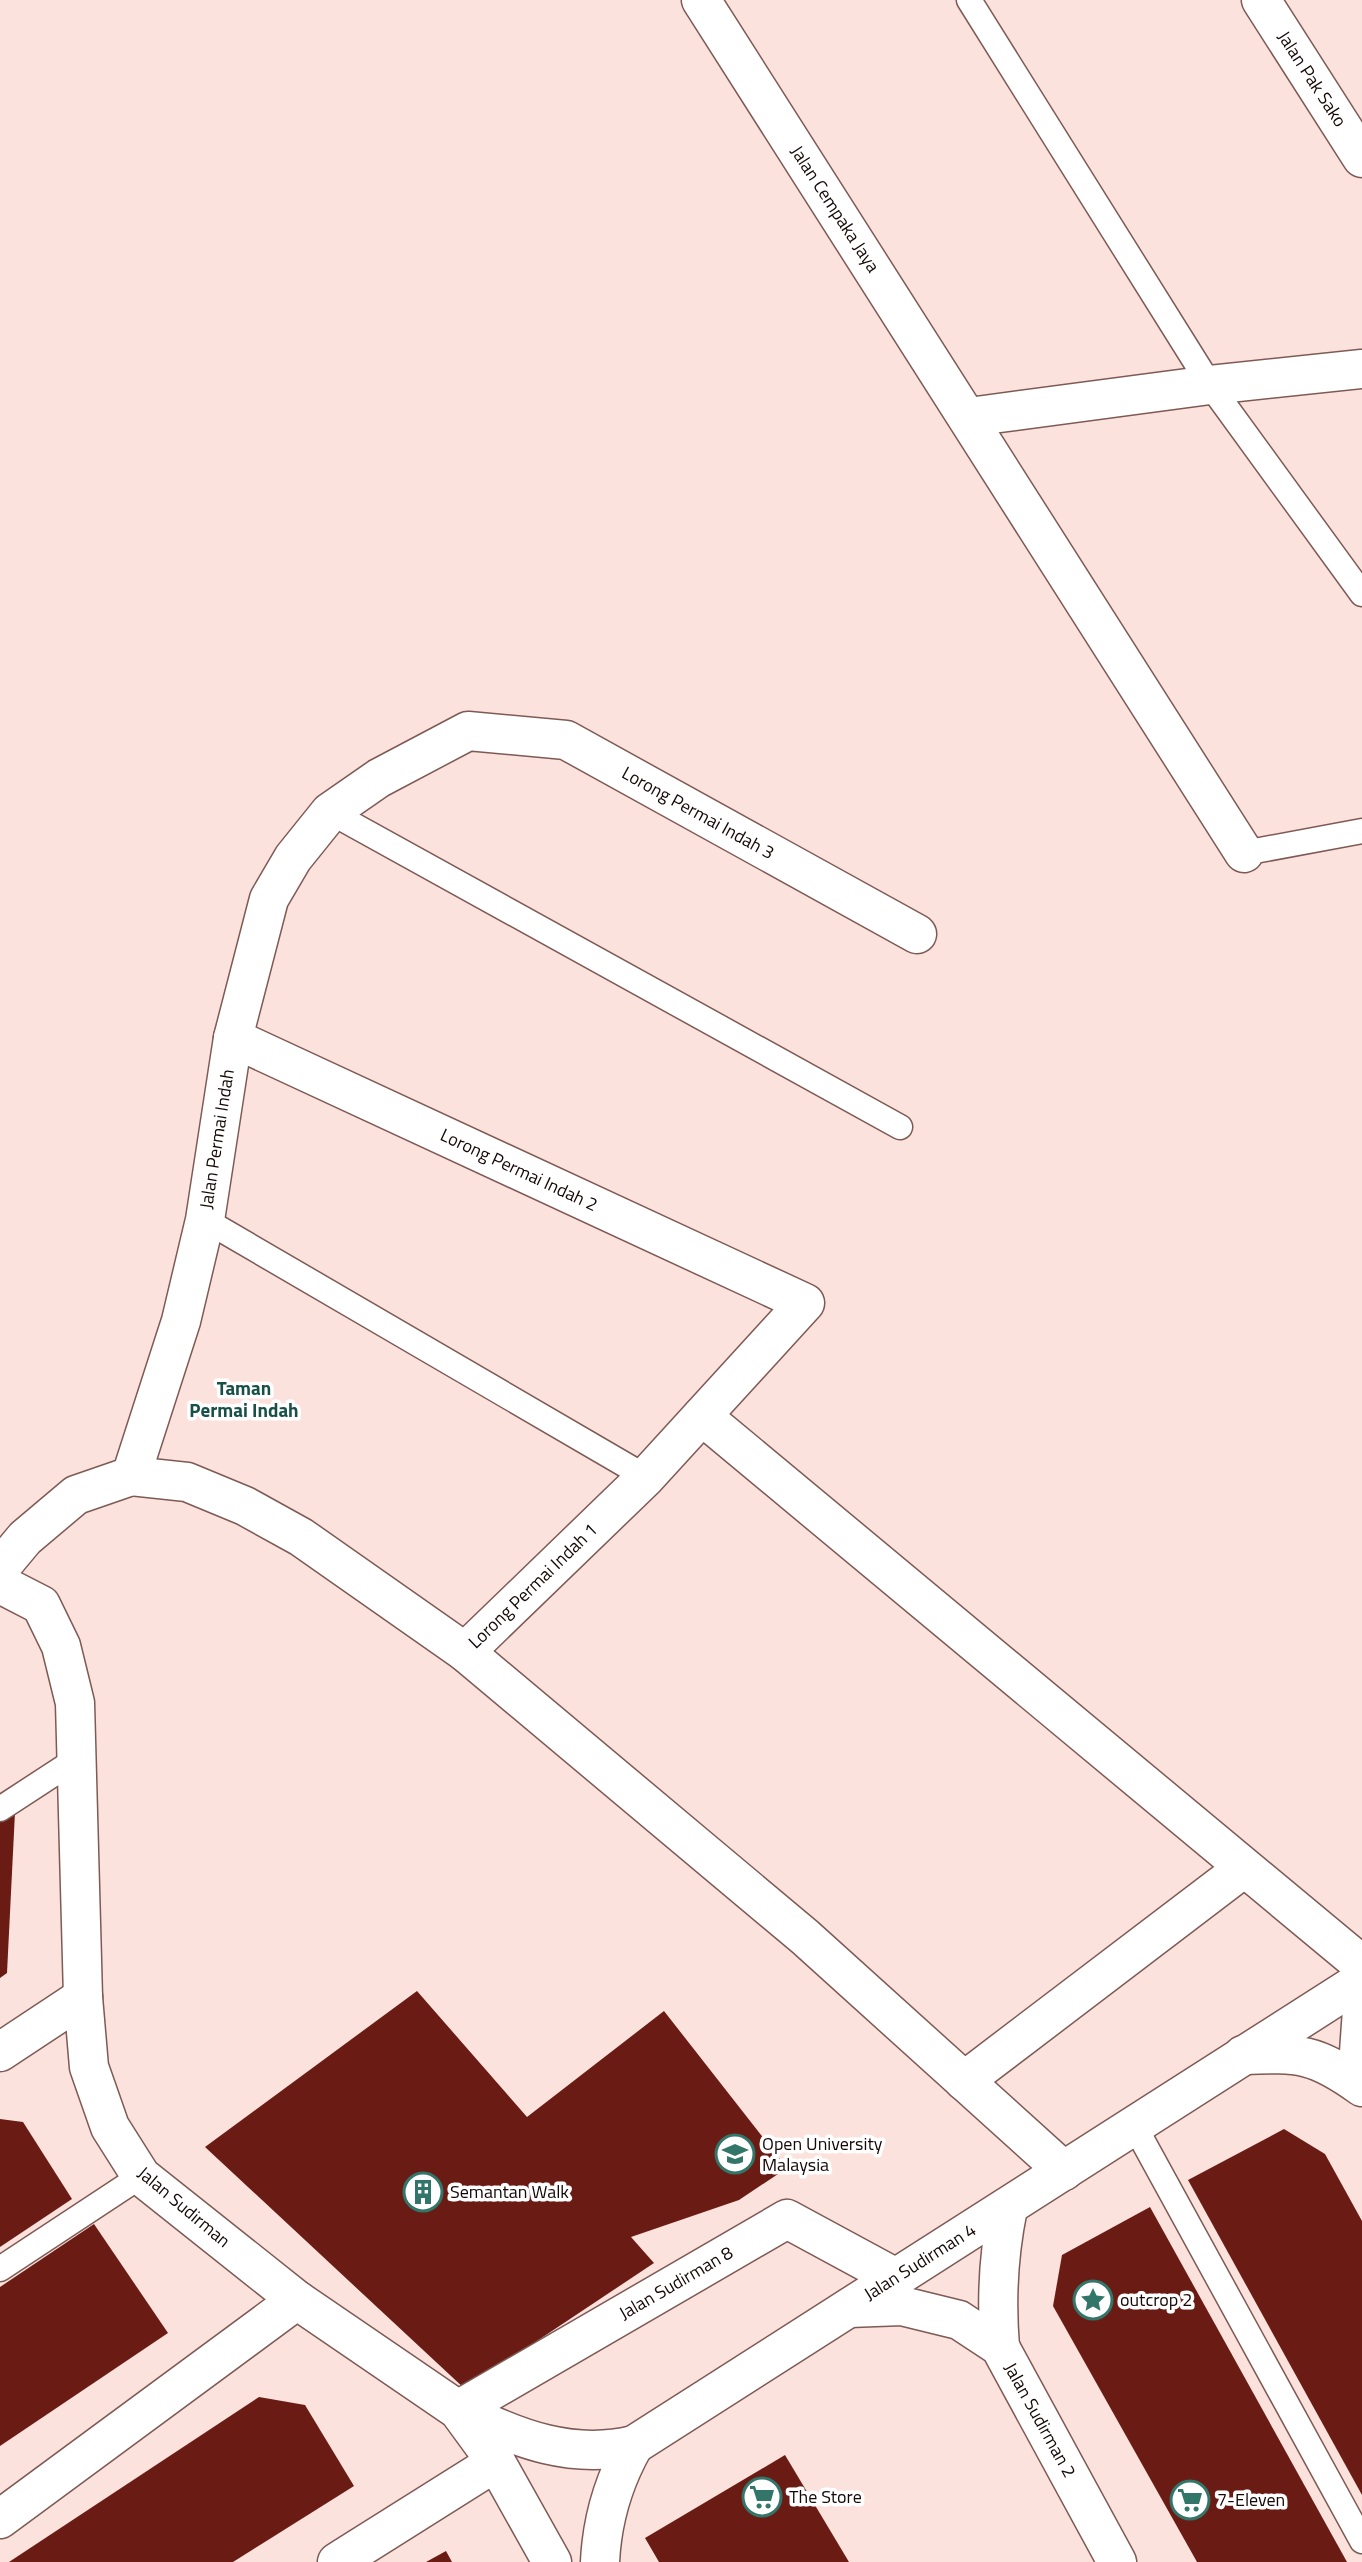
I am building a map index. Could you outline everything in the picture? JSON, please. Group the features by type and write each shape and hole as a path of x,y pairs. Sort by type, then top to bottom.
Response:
{"street":[{"name":"Jalan Cempaka Jaya","path":"701,0 969,417 1244,853"},
{"name":"Jalan Pak Sako","path":"1261,0 1362,158"},
{"path":"969,417 1210,384 1362,369"},
{"name":"Jalan Permai Indah","path":"131,1476 181,1321 205,1220 233,1038 269,899 293,858 330,813 379,778 468,732"},
{"name":"Lorong Permai Indah 3","path":"468,732 566,740 917,934"},
{"name":"Lorong Permai Indah 2","path":"233,1038 805,1303"},
{"name":"Lorong Permai Indah 1","path":"131,1476 187,1482 245,1506 301,1537 465,1652 646,1477 805,1303"},
{"path":"702,1416 1362,1965"},
{"path":"0,1567 25,1538 76,1495 131,1476"},
{"name":"Jalan Sudirman","path":"0,1584 41,1605 61,1646 75,1703 83,1997 89,2067 110,2127 141,2176 297,2300 458,2410 496,2462 552,2562"},
{"path":"465,1652 805,1937 1064,2171"},
{"path":"964,2081 1244,1868"},
{"name":"Jalan Sudirman 4","path":"458,2410 506,2434 544,2445 581,2451 616,2450 635,2445 1362,1980"},
{"path":"0,2052 83,1997"},
{"path":"1362,2010 1359,2052 1362,2068"},
{"path":"1243,2055 1289,2053 1329,2063 1362,2088"},
{"path":"1000,2347 996,2302 998,2255 1008,2208"},
{"name":"Jalan Sudirman 8","path":"458,2410 787,2219 896,2278"},
{"path":"0,2519 297,2300"},
{"name":"Jalan Sudirman 2","path":"847,2308 902,2306 959,2320 1000,2347 1117,2562"},
{"path":"600,2562 601,2538 611,2491 635,2445"},
{"path":"337,2562 496,2462"}],"lane":[{"path":"969,0 1210,384 1362,594"},
{"path":"330,813 900,1127"},
{"path":"1244,853 1362,831"},
{"path":"205,1220 646,1477"},
{"path":"0,1809 75,1760"},
{"path":"1134,2124 1362,2541"},
{"path":"0,2269 141,2176"}],"building":[{"path":"15,1812 7,1973 0,1978 0,1821"},
{"name":"Semantan Walk","path":"417,1991 527,2117 664,2011 787,2168 739,2200 631,2237 654,2263 465,2389 205,2147"},
{"path":"0,2119 23,2122 72,2199 0,2247"},
{"path":"1284,2129 1325,2154 1362,2221 1362,2495 1188,2180"},
{"path":"1150,2207 1347,2562 1197,2562 1053,2306 1062,2255"},
{"path":"94,2224 168,2333 0,2446 0,2287"},
{"path":"259,2397 305,2405 354,2486 233,2562 9,2562"},
{"name":"The Store","path":"785,2455 849,2562 659,2562 645,2538"},
{"path":"446,2551 452,2562 426,2562"}],"place":[{"name":"Open University Malaysia","path":"735,2154"},
{"name":"Semantan Walk","path":"423,2192"},
{"name":"outcrop 2","path":"1093,2300"},
{"name":"The Store","path":"762,2497"},
{"name":"7-Eleven","path":"1190,2500"}],"district":[{"name":"Taman Permai Indah","path":"244,1399"}]}
